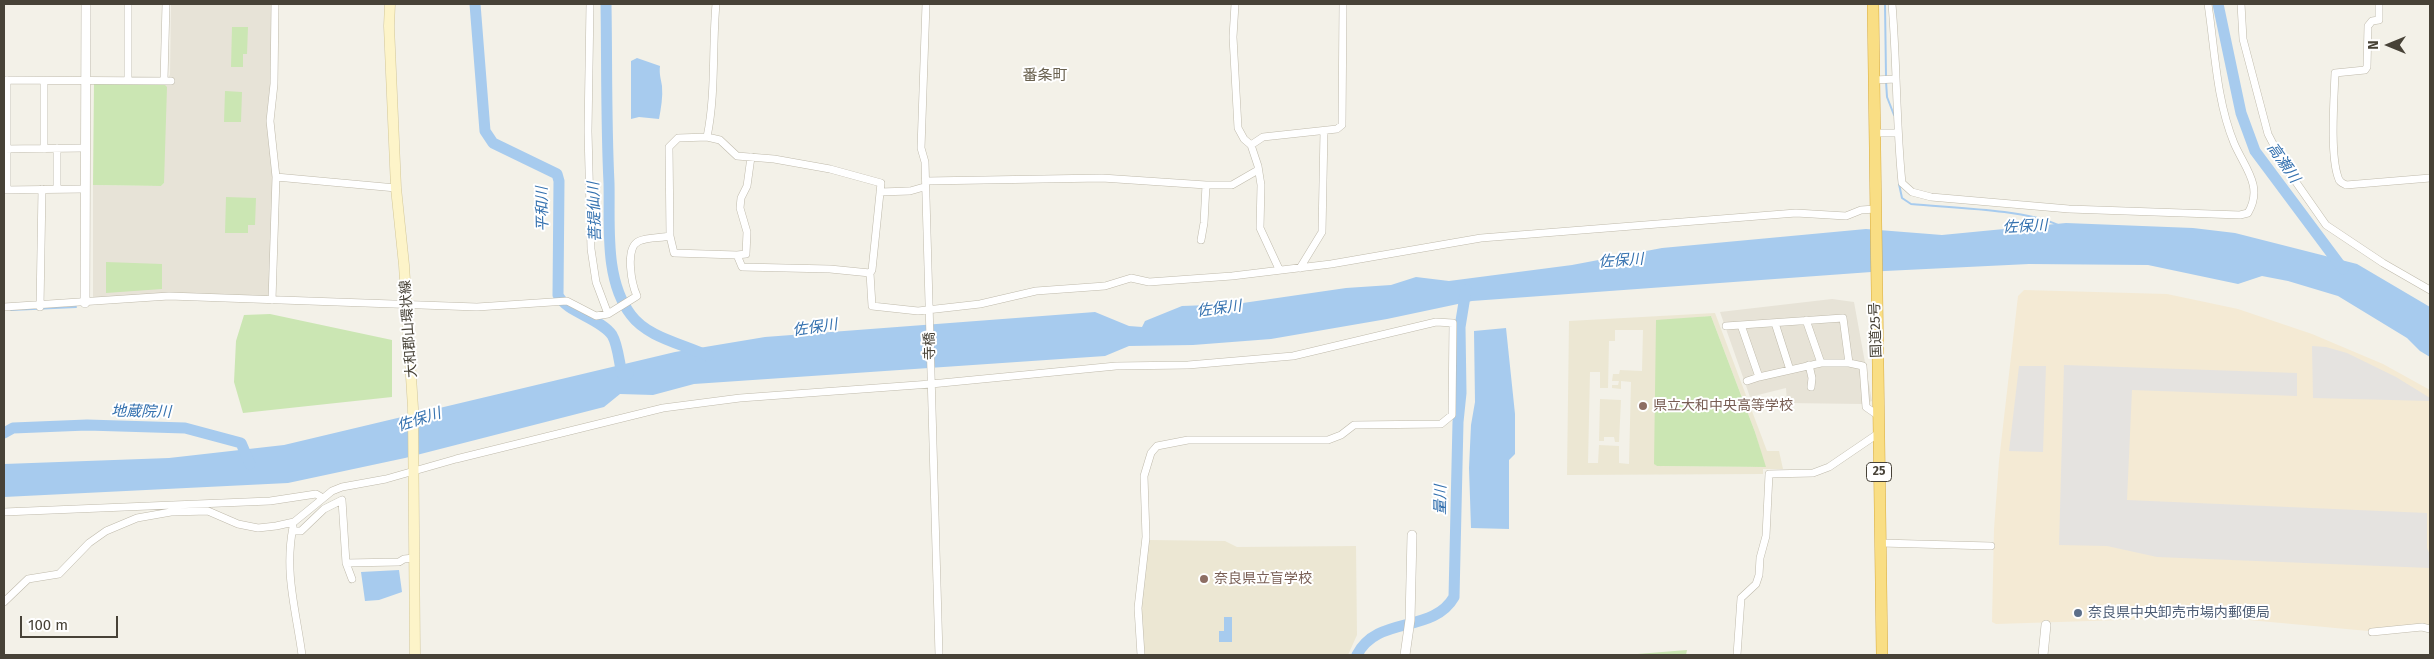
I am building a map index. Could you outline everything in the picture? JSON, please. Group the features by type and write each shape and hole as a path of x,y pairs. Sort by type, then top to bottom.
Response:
{"highway":[{"name":"国道25号","path":"1872,4 1882,655"}],"main road":[{"name":"大和郡山環状線","path":"390,4 389,26 396,188 407,306 413,408 415,655"}],"street":[{"path":"85,303 86,4"},
{"path":"128,4 128,80"},
{"path":"85,189 5,190 6,80 167,81 166,4"},
{"path":"272,300 276,177 270,122 274,84 275,4"},
{"path":"590,4 588,131 591,248 596,282 608,314"},
{"path":"707,137 713,110 713,35 716,4"},
{"name":"寺橋","path":"926,4 921,148 925,162 939,655"},
{"path":"1235,4 1233,37 1238,128 1244,139 1251,145 1262,185 1260,228 1279,270"},
{"path":"1251,145 1263,137 1324,131 1337,129 1342,125 1343,4"},
{"path":"1892,4 1897,134 1902,183 1912,192 1931,197 2069,209 2240,215 2248,213 2253,205 2254,181 2234,144 2226,120 2220,92 2208,4"},
{"path":"2241,4 2243,40 2268,134 2284,165 2326,225 2383,263 2430,290"},
{"path":"2379,4 2379,20 2372,21 2368,26 2367,66 2365,70 2335,73 2334,136 2337,176 2340,182 2346,185 2430,178"},
{"path":"1874,80 1896,79"},
{"path":"44,81 44,148"},
{"path":"1300,268 1322,232 1324,131"},
{"path":"1874,133 1897,134"},
{"path":"751,157 747,186 741,198 740,208 747,232 746,254 674,253 670,236 668,147 678,138 707,137 720,140 737,156 751,157 830,169 881,184 870,274 872,306 929,312 980,304 1036,291 1104,286 1131,278 1149,282 1232,276 1300,268 1481,238 1796,213 1846,216 1861,210 1875,214"},
{"path":"57,148 57,188"},
{"path":"5,149 85,148"},
{"path":"880,192 910,191 925,184 1102,178 1232,185 1258,170"},
{"path":"276,177 396,188"},
{"path":"1201,240 1206,185"},
{"path":"40,306 42,189"},
{"path":"4,307 169,296 477,307 567,301 596,316 608,314 637,296 630,275 634,246 638,241 670,236"},
{"path":"737,255 742,267 830,269 870,274"},
{"path":"1726,326 1843,318 1849,363"},
{"path":"1806,320 1821,363"},
{"path":"4,602 28,579 59,574 89,543 106,531 137,518 171,512 208,510 238,524 258,528 276,526 294,522 323,498 342,487 663,408 700,402 930,381 1116,366 1188,364 1293,356 1436,322 1453,324 1452,416 1441,424 1354,425 1341,435 1328,440 1188,440 1157,446 1151,454 1144,476 1146,537 1138,608 1141,655"},
{"path":"1775,324 1790,370"},
{"path":"1741,325 1758,377"},
{"path":"1747,381 1821,363 1849,363 1863,366 1866,407 1879,416"},
{"path":"1809,365 1812,378 1811,387"},
{"path":"1737,655 1741,598 1756,584 1759,575 1760,558 1766,536 1770,474 1814,474 1829,467 1879,433"},
{"path":"4,512 270,501 316,494 323,498"},
{"path":"292,531 301,531 324,510 342,500 346,563 352,579"},
{"path":"294,522 289,577 302,655"},
{"path":"1405,655 1410,620 1412,535"},
{"path":"1880,543 1991,546"},
{"path":"346,563 399,562 404,559 414,558"},
{"path":"2043,655 2046,625"},
{"path":"2372,632 2422,627 2430,629"}],"shaded area":[{"path":"171,4 272,4 270,102 273,192 269,294 266,297 93,300 93,185 161,186 164,183 163,83 170,75"},
{"path":"2024,290 2167,294 2238,309 2312,334 2383,364 2430,390 2430,627 2407,625 2368,631 2216,617 1996,624 1992,622 1994,529 1999,461 2018,296"},
{"path":"1832,299 1854,302 1872,401 1862,404 1787,403 1786,388 1750,397 1720,312"},
{"name":"県立大和中央高等学校","path":"1715,313 1767,451 1779,451 1783,469 1763,469 1763,474 1567,475 1569,321","holes":["1711,316 1755,432 1765,467 1657,466 1655,464 1697,329 1656,329 1656,321","1615,330 1643,330 1642,371 1620,370 1619,374 1613,374 1612,381 1619,381 1618,385 1612,385 1612,388 1621,389 1621,381 1631,382 1629,464 1619,463 1619,446 1599,445 1598,463 1588,463 1590,372 1600,372 1600,388 1608,388 1609,341 1615,341"]},
{"path":"2312,346 2326,347 2347,353 2396,377 2430,398 2430,401 2313,398"},
{"path":"2064,365 2297,373 2297,396 2132,390 2127,500 2427,513 2427,548 2430,555 2430,568 2157,557 2107,546 2059,545"},
{"path":"2019,366 2046,366 2043,452 2009,451"},
{"name":"県立大和中央高等学校","path":"1600,399 1621,400 1619,442 1615,442 1614,437 1604,437 1604,441 1599,441"},
{"path":"1150,540 1225,541 1237,547 1356,546 1357,635 1348,655 1144,655 1141,607 1148,542"}],"green space":[{"path":"232,27 248,27 247,54 243,54 243,67 231,67"},
{"path":"94,82 163,83 167,87 164,183 161,186 93,185"},
{"path":"225,91 242,92 241,122 224,122"},
{"path":"226,197 256,198 255,225 248,225 248,233 225,233"},
{"path":"106,262 162,264 162,289 106,293"},
{"path":"270,314 392,340 392,397 243,413 234,382 236,341 244,315"},
{"path":"1711,316 1755,432 1766,467 1657,466 1654,464 1656,320"},
{"path":"1687,650 1686,655 1625,655"}],"water":[{"path":"637,58 660,66 662,94 659,119 639,117 631,119 631,61"},
{"name":"佐保川","path":"2066,223 2193,228 2235,233 2357,264 2430,307 2430,357 2420,351 2407,338 2338,296 2288,281 2262,276 2238,284 2148,265 2029,264 1885,271 1472,301 1387,319 1271,339 1193,345 1129,346 1105,356 694,384 653,395 620,394 604,407 405,458 288,483 4,497 4,464 169,458 284,445 675,352 765,337 1095,312 1129,326 1142,327 1145,321 1182,306 1236,304 1346,288 1391,285 1416,277 1449,281 1572,265 1662,248 1866,229 1942,235"},
{"path":"1506,328 1515,414 1515,454 1509,460 1509,529 1471,528 1469,468 1471,425 1475,402 1474,331"},
{"path":"399,570 402,592 379,600 365,601 361,572"},
{"path":"1224,617 1232,617 1232,642 1219,642 1219,631 1224,631"}],"waterway":[{"name":"平和川","path":"475,4 485,131 493,143 557,174 559,181 558,295 562,301 575,311 607,329 614,339 622,374 628,374"},
{"name":"菩提仙川","path":"606,4 609,234 612,269 616,286 622,301 638,323 667,340 708,356"},
{"path":"1885,4 1886,76"},
{"name":"高瀬川","path":"2218,4 2241,113 2255,151 2343,269"},
{"path":"1886,81 1887,97 1894,115"},
{"name":"佐保川","path":"1899,184 1902,198 1911,204 2006,212 2058,225"},
{"name":"量川","path":"1357,655 1366,643 1378,634 1433,616 1445,608 1454,597 1458,422 1461,393 1460,327 1466,290"},
{"path":"11,310 76,307"},
{"name":"地蔵院川","path":"4,433 13,428 87,425 185,428 241,443 250,464"}],"place":[{"name":"県立大和中央高等学校","path":"1643,406"},
{"name":"奈良県立盲学校","path":"1204,579"},
{"name":"奈良県中央卸売市場内郵便局","path":"2078,613"}],"district":[{"name":"番条町","path":"1045,76"}]}
